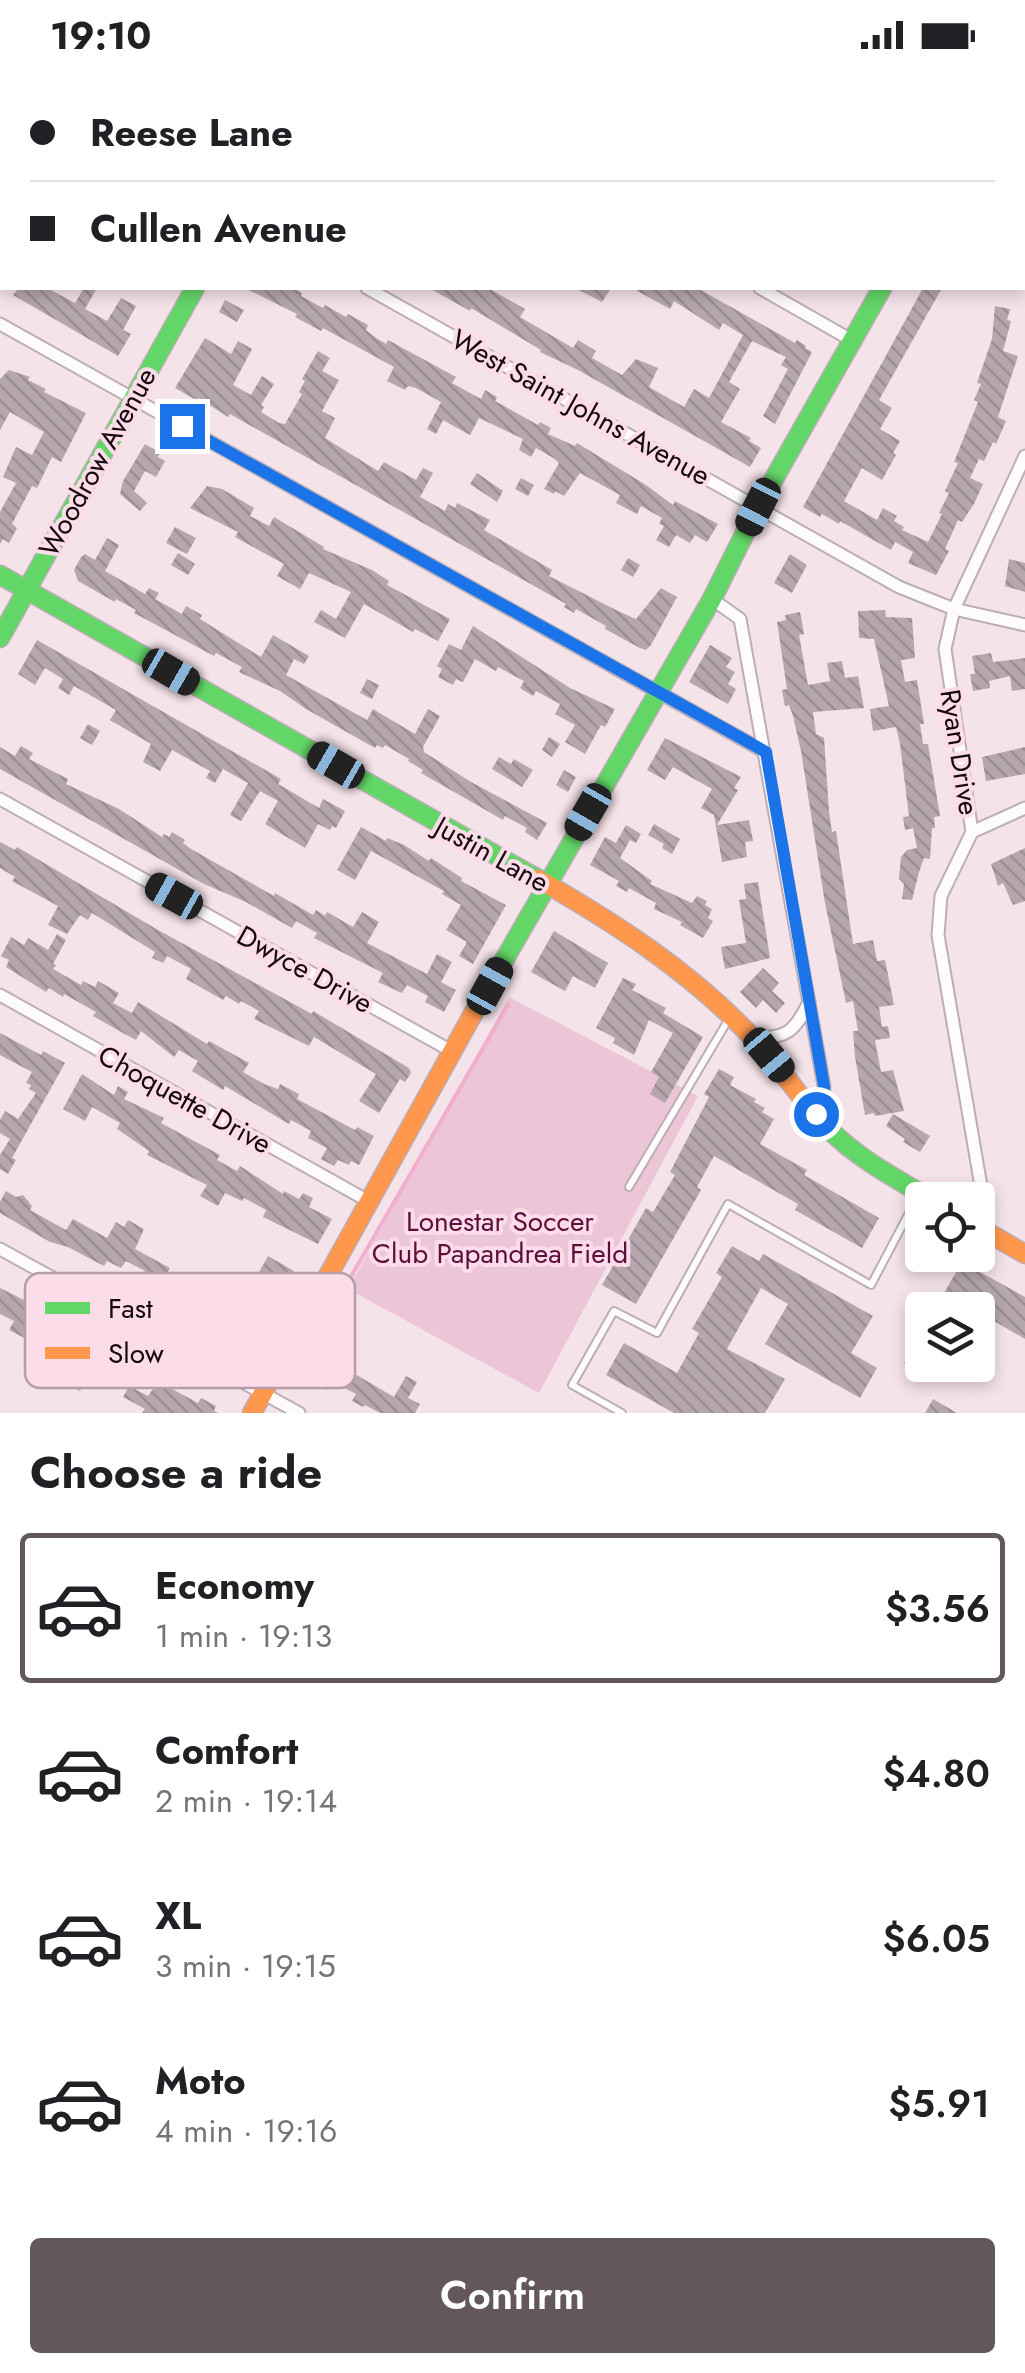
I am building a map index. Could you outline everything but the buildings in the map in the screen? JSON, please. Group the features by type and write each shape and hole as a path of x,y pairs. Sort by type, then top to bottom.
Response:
{"street":[{"name":"Woodrow Avenue","path":"0,638 195,290"},
{"name":"West Saint Johns Avenue","path":"372,290 900,587 954,609 1025,625"},
{"path":"764,290 853,341"},
{"path":"330,1273 546,884 712,598 758,507 881,290"},
{"path":"0,324 656,694 766,752"},
{"name":"Ryan Drive","path":"976,1182 938,935 941,896 972,832 944,649 954,609 1025,456"},
{"name":"Justin Lane","path":"0,576 649,946 752,1036 833,1136 858,1157 905,1185"},
{"path":"712,598 740,619 824,1086 824,1097 816,1114"},
{"name":"Dwyce Drive","path":"0,799 453,1052"},
{"path":"972,832 1025,808"},
{"name":"Choquette Drive","path":"0,995 370,1202"},
{"path":"752,1036 770,1038 786,1033 797,1026 809,1002"},
{"path":"995,1237 1025,1254"},
{"path":"0,1249 44,1273"},
{"path":"253,1388 298,1413"},
{"path":"252,1413 265,1388"}],"lane":[{"path":"629,1187 731,1016"},
{"path":"622,1413 572,1385 614,1311 657,1334 728,1204 870,1285 905,1230"}],"green space":[{"name":"Lonestar Soccer Club Papandrea Field","path":"509,997 698,1096 539,1393 355,1293 355,1276"}],"waterway":[{"path":"353,1273 508,1005"}],"traffic: fast":[{"path":"0,638 194,290"},
{"path":"473,1014 712,599 758,507 881,290"},
{"path":"0,575 538,879"},
{"path":"814,1113 854,1151 905,1184"}],"traffic: slow":[{"path":"538,879 623,931 702,989 758,1044 814,1113"},
{"path":"330,1273 473,1014"},
{"path":"995,1237 1025,1254"},
{"path":"252,1413 266,1388"}],"route":[{"path":"182,426 766,752 824,1086 824,1097 816,1114"}]}
